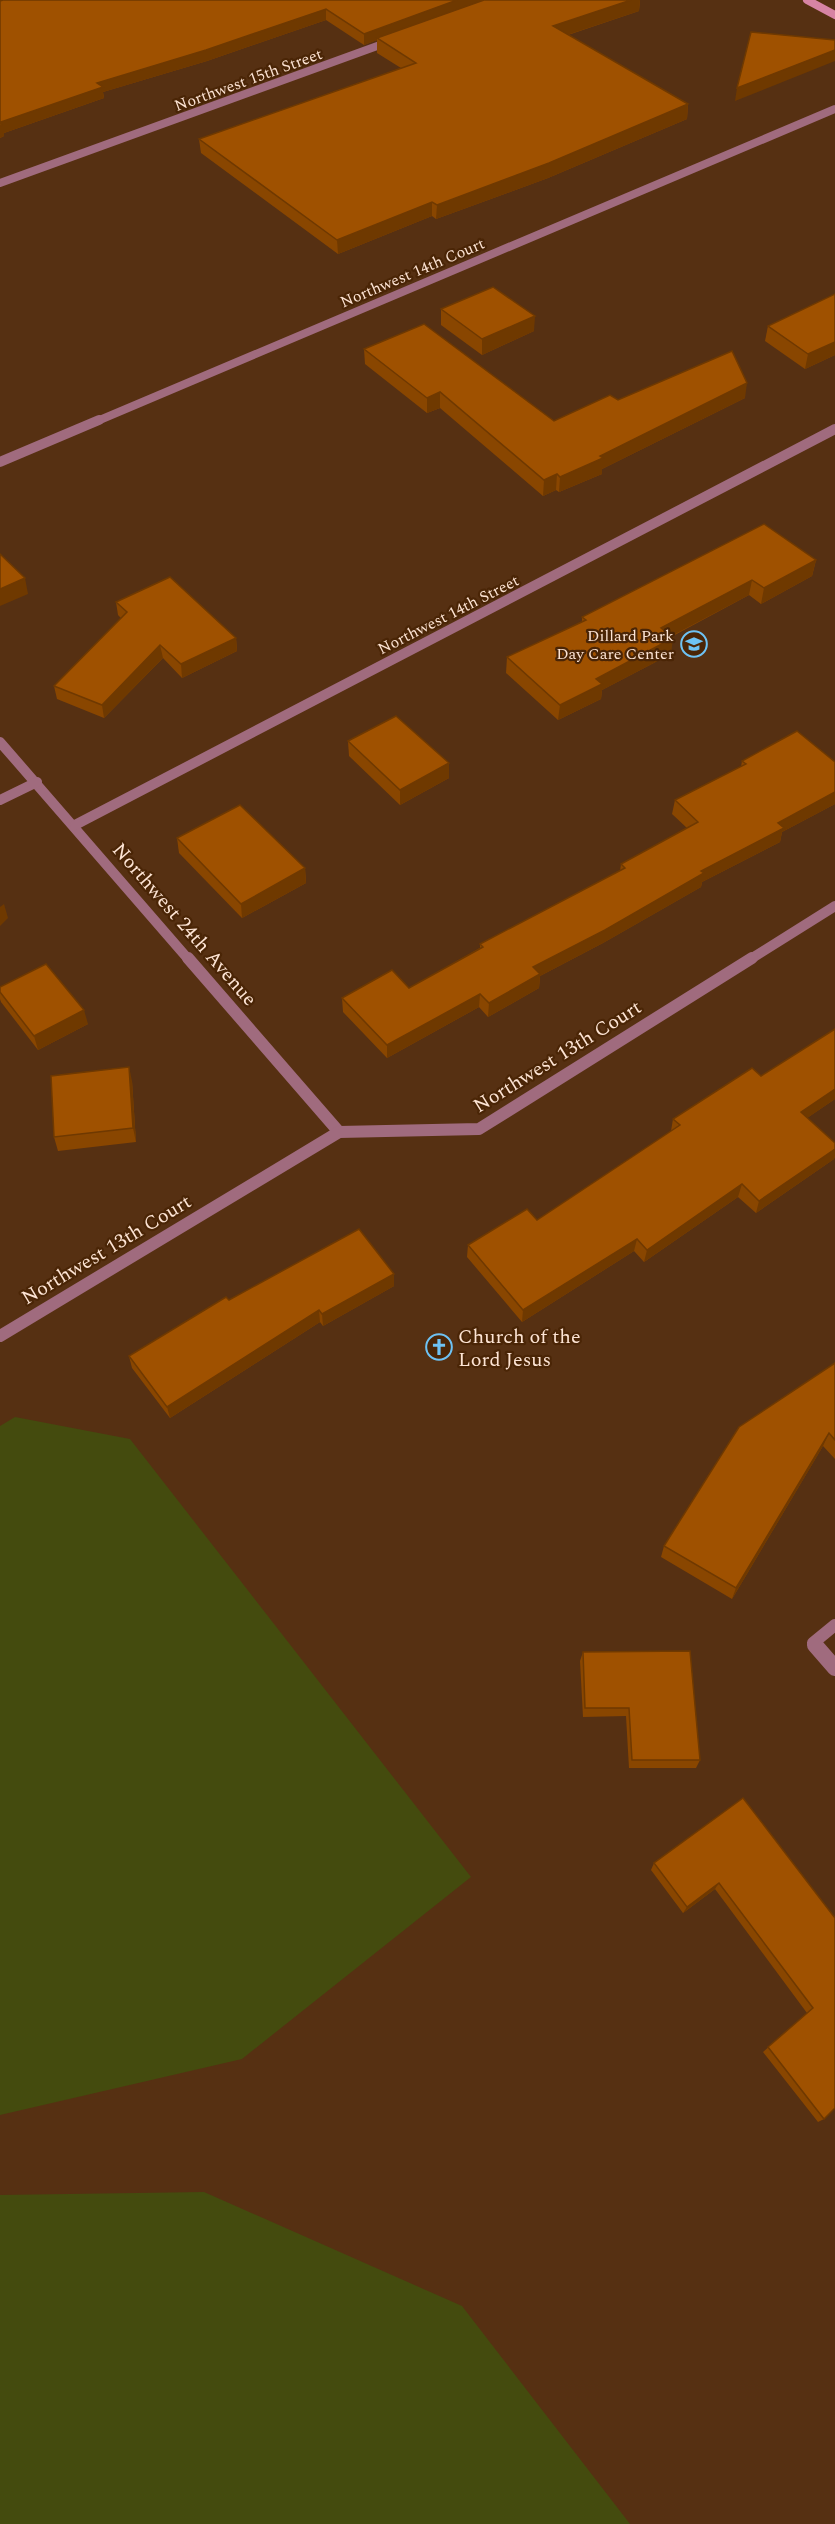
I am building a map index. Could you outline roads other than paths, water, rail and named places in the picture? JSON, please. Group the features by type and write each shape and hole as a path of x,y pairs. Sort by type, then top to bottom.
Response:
{"street":[{"path":"807,0 835,15"},
{"name":"Northwest 15th Street","path":"0,183 404,37"},
{"name":"Northwest 14th Court","path":"0,462 835,109"},
{"name":"Northwest 14th Street","path":"75,825 835,429"},
{"name":"Northwest 24th Avenue","path":"0,742 75,825 339,1132"},
{"path":"0,800 37,782"},
{"name":"Northwest 13th Court","path":"0,1336 339,1132 479,1129 835,906"},
{"path":"835,1625 813,1643 835,1668"}],"place":[{"name":"Dillard Park Day Care Center","path":"694,644"},
{"name":"Church of the Lord Jesus","path":"439,1347"}]}
